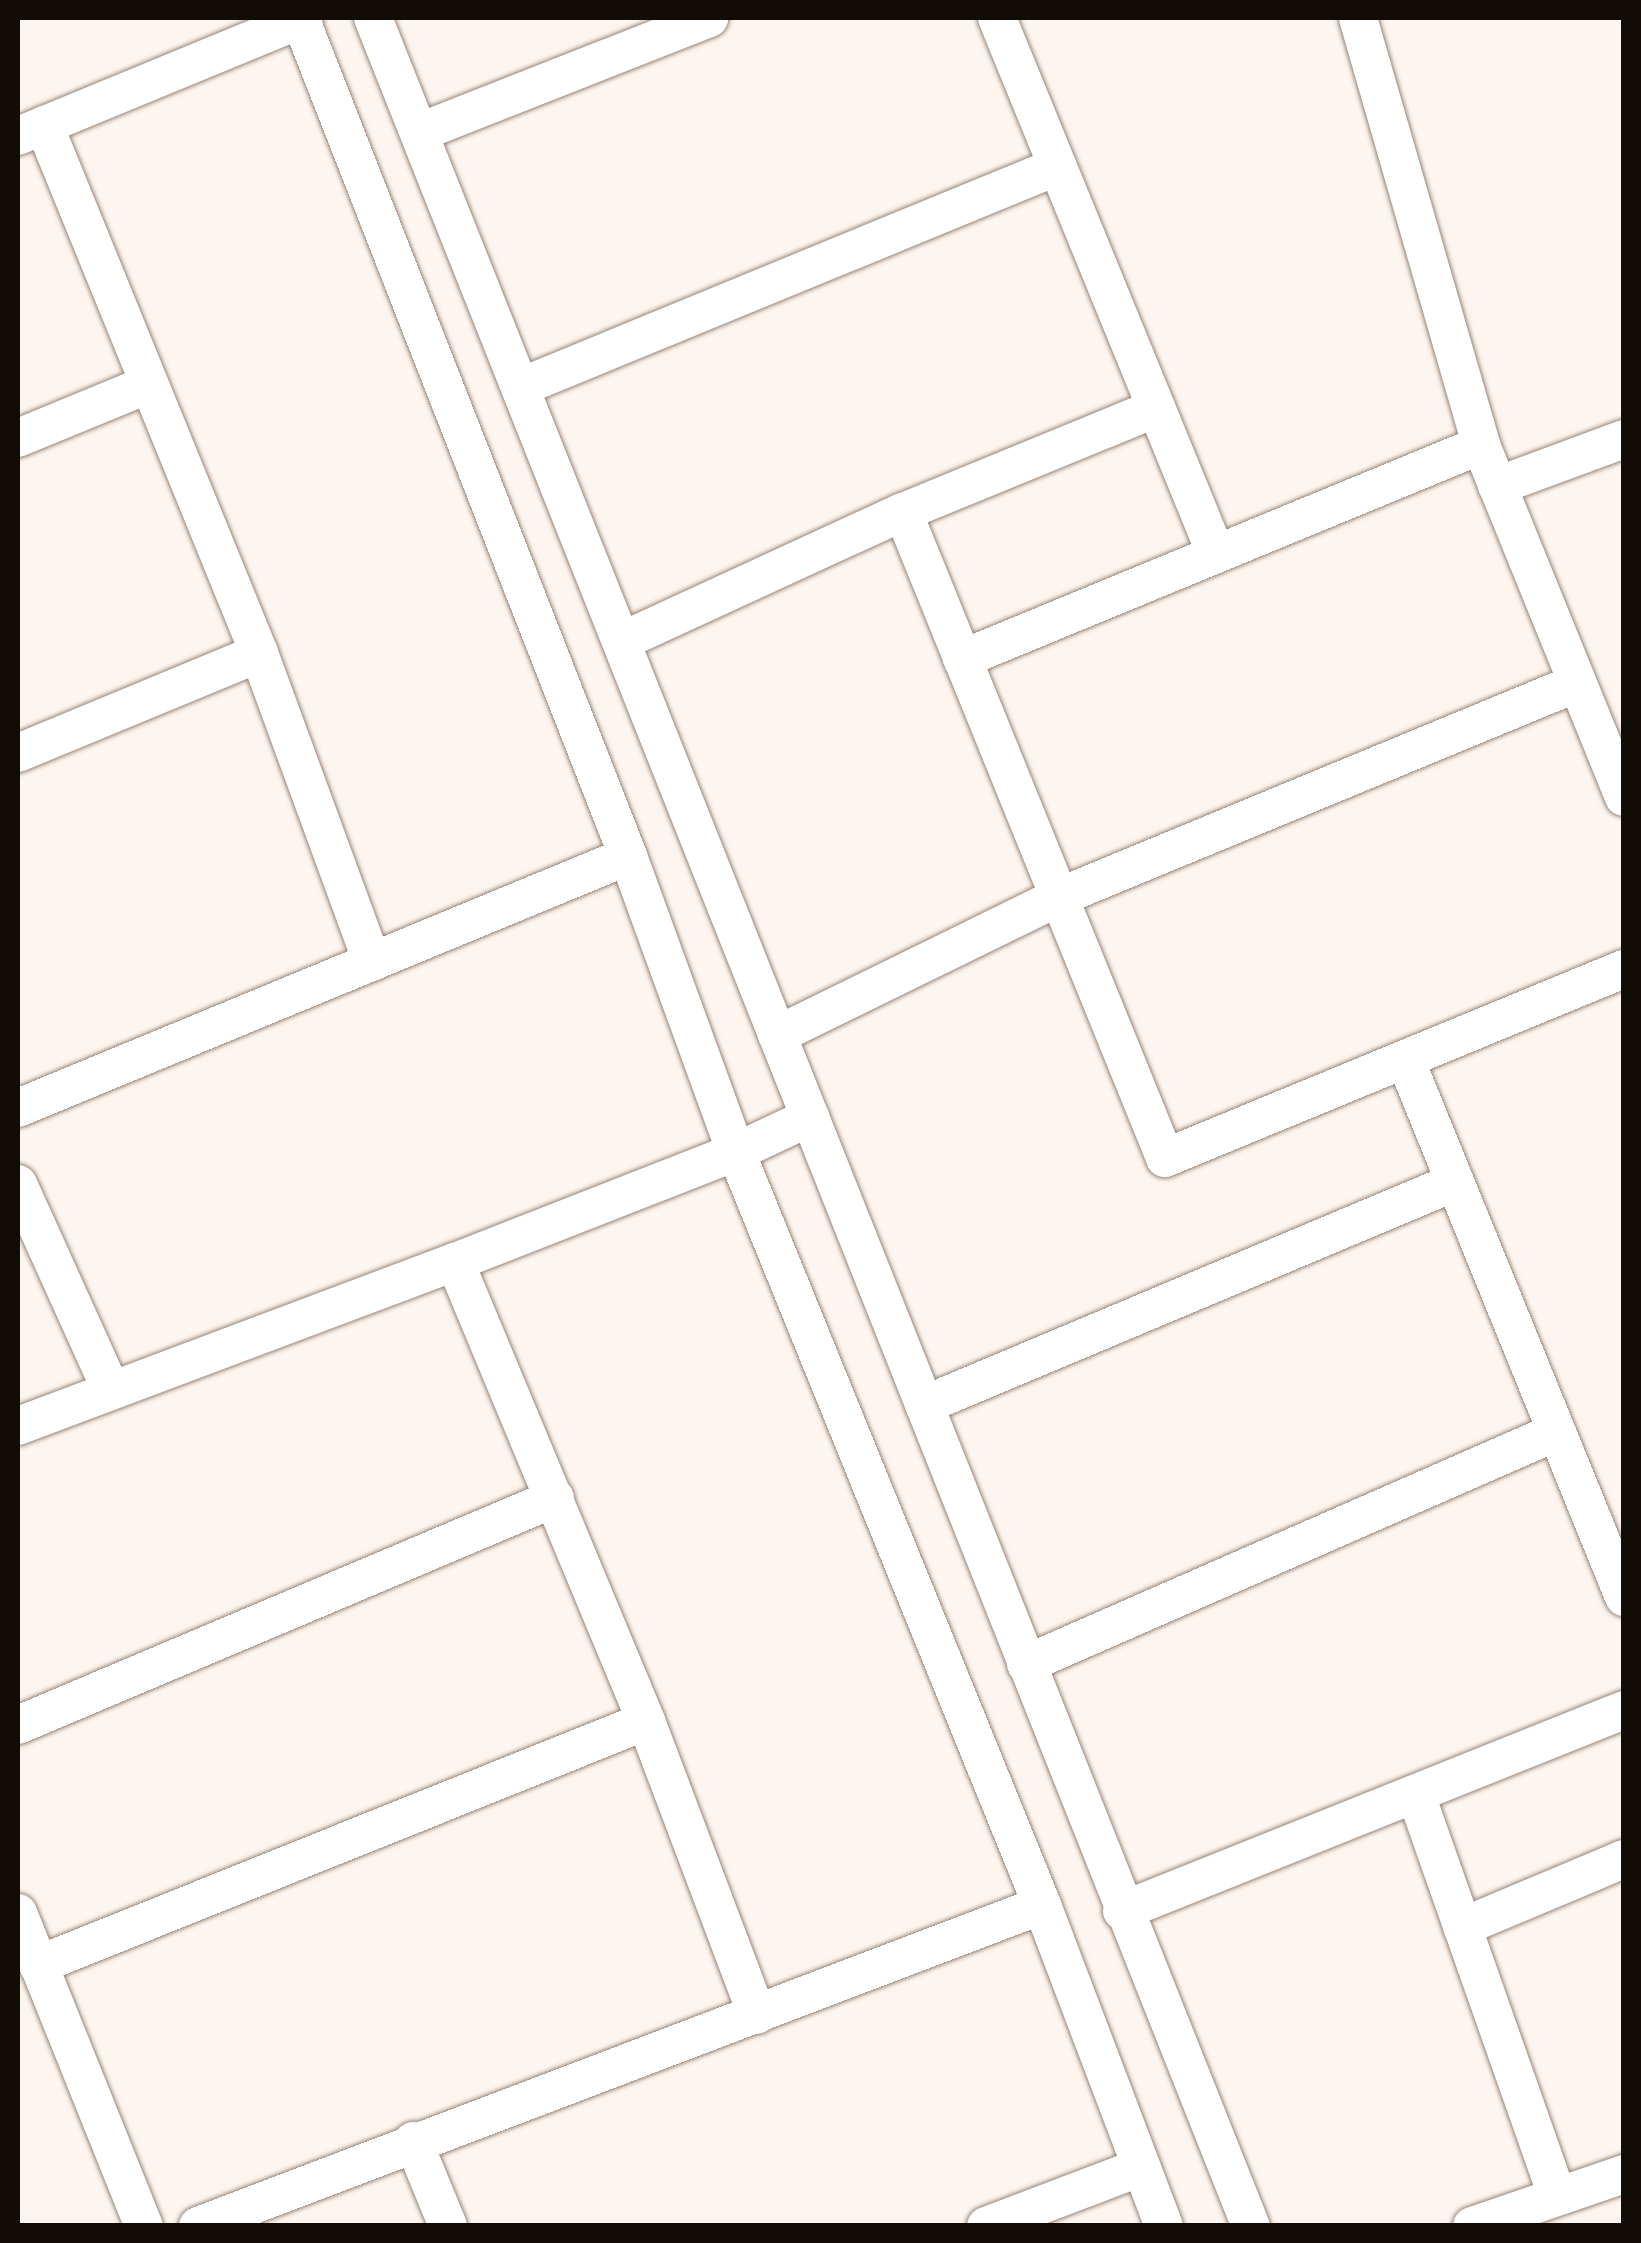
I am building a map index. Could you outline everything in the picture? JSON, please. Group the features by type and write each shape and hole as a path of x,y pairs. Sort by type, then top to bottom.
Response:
{"street":[{"path":"372,962 258,654 149,384 31,131 301,18 628,856 736,1152 1042,1905 1164,2226"},
{"path":"373,18 523,386 1122,1911 1251,2226"},
{"path":"420,132 709,18"},
{"path":"998,18 1216,554"},
{"path":"1358,18 1481,445 1577,683 1614,746 1624,797"},
{"path":"523,386 1058,166"},
{"path":"18,438 149,384"},
{"path":"622,641 903,512 1156,408"},
{"path":"1497,486 1624,439"},
{"path":"962,658 1481,445"},
{"path":"903,512 1166,1158 1624,969"},
{"path":"18,753 258,654"},
{"path":"778,1035 1060,897 1577,683"},
{"path":"18,1108 628,856"},
{"path":"1405,1059 1624,1597"},
{"path":"18,1426 456,1262 736,1152 810,1116"},
{"path":"924,1405 1454,1182"},
{"path":"18,1184 110,1390"},
{"path":"456,1262 646,1721 757,2015"},
{"path":"1026,1664 1556,1432"},
{"path":"18,1725 555,1498"},
{"path":"1122,1911 1624,1710"},
{"path":"38,1965 646,1721"},
{"path":"1416,1795 1557,2196"},
{"path":"1462,1927 1624,1860"},
{"path":"198,2226 1042,1905"},
{"path":"18,1914 144,2226"},
{"path":"414,2141 448,2226"},
{"path":"986,2226 1141,2167"},
{"path":"1472,2226 1624,2174"}]}
